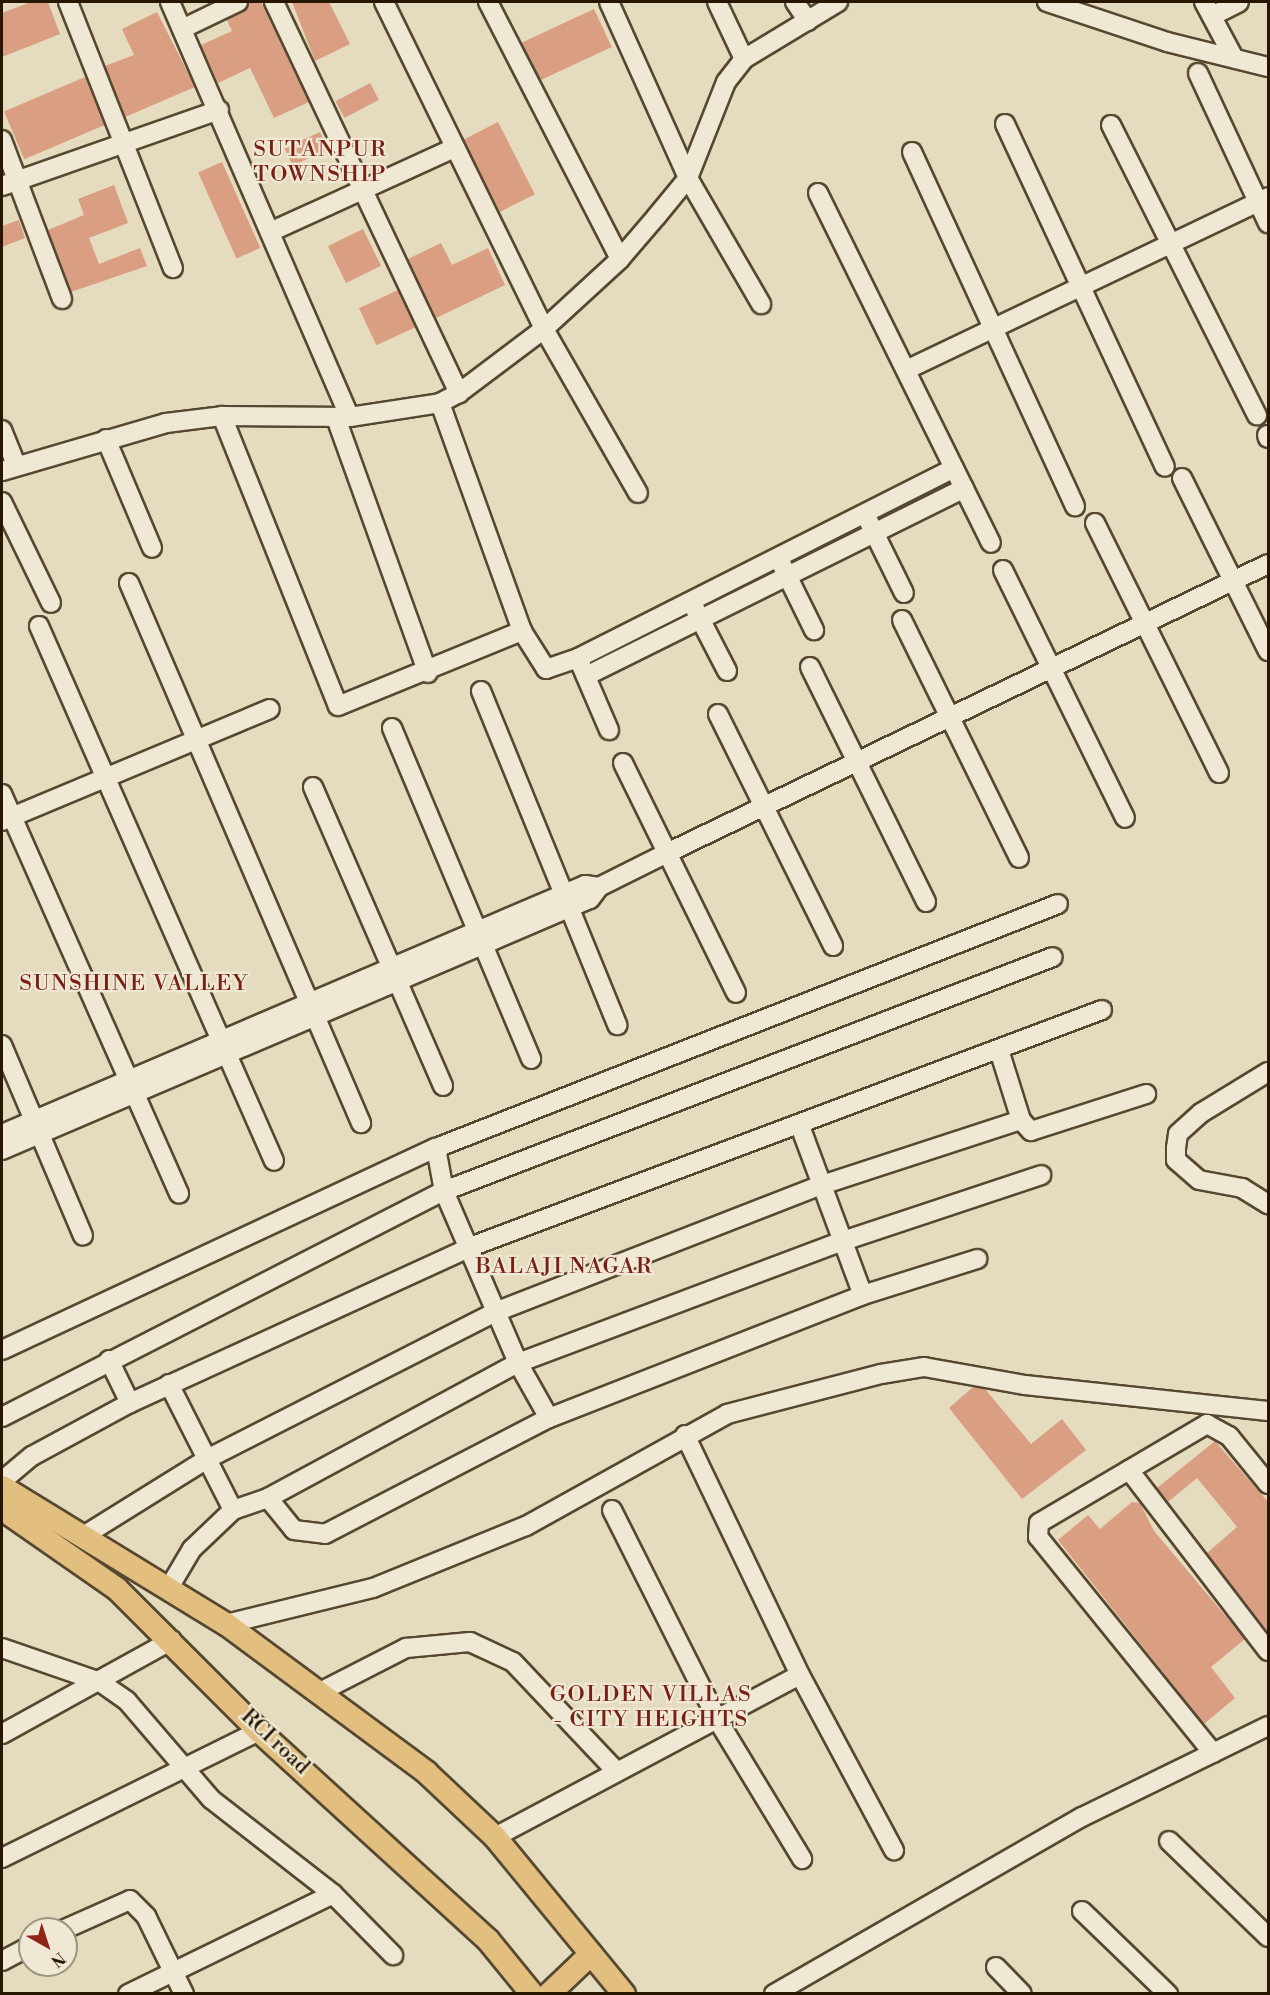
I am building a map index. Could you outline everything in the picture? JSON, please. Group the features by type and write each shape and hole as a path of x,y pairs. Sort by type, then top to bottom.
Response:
{"main road":[{"path":"2,1487 170,1586 320,1692 427,1773 495,1837 624,1994"},
{"name":"RCI road","path":"2,1509 75,1556 172,1640 259,1731 488,1940 532,1994"},
{"path":"549,1994 591,1954"}],"street":[{"path":"68,2 173,268"},
{"path":"170,2 184,28 270,232 343,417 428,673"},
{"path":"184,28 238,2"},
{"path":"274,2 459,393"},
{"path":"384,2 452,149 544,328 638,493"},
{"path":"488,2 620,259"},
{"path":"609,2 688,178 761,304"},
{"path":"717,2 744,59"},
{"path":"795,2 808,21"},
{"path":"2,430 9,468 106,439 222,416 343,417 440,403 459,393 544,328 620,259 688,178 726,82 744,59 838,2"},
{"path":"1047,2 1269,67"},
{"path":"1234,58 1208,9 1239,2"},
{"path":"1198,73 1263,200 1269,223"},
{"path":"9,184 219,110"},
{"path":"1005,124 1078,289 1165,467"},
{"path":"1111,125 1257,415"},
{"path":"2,140 9,184 62,299"},
{"path":"270,232 362,188 452,149"},
{"path":"912,152 991,330 1075,506"},
{"path":"818,193 991,543"},
{"path":"906,370 1263,200"},
{"path":"440,403 522,631 546,669 578,658 776,554 865,513 954,468"},
{"path":"222,416 335,704 342,707 428,673 522,631"},
{"path":"106,439 152,548"},
{"path":"1182,478 1269,651"},
{"path":"586,676 786,574 875,533 964,488"},
{"path":"2,502 51,603"},
{"path":"865,513 904,593"},
{"path":"1095,523 1219,773"},
{"path":"776,554 814,630"},
{"path":"2,1150 38,1127 566,901 585,885 599,887 1269,564"},
{"path":"1003,570 1125,818"},
{"path":"129,583 361,1123"},
{"path":"689,598 727,671"},
{"path":"902,620 1019,858"},
{"path":"39,626 104,780 274,1161"},
{"path":"578,658 609,730"},
{"path":"810,667 926,902"},
{"path":"481,691 617,1025"},
{"path":"6,819 270,709"},
{"path":"718,714 833,946"},
{"path":"392,728 482,937 531,1059"},
{"path":"622,763 665,854 736,993"},
{"path":"314,788 393,976 443,1086"},
{"path":"2,794 6,819 132,1087 179,1194"},
{"path":"2,1350 436,1148 1058,904"},
{"path":"2,1417 109,1360 444,1191 1053,957"},
{"path":"2,1481 32,1456 130,1403 470,1247 1000,1053 1102,1010"},
{"path":"2,1045 83,1236"},
{"path":"1000,1053 1021,1120 1031,1131 1046,1130 1146,1094"},
{"path":"1269,1072 1201,1113 1178,1134 1176,1160 1198,1180 1242,1188 1269,1204"},
{"path":"85,1535 207,1459 498,1311 822,1185 1021,1120"},
{"path":"800,1126 863,1295"},
{"path":"2,1134 38,1127"},
{"path":"436,1148 444,1191 498,1311 518,1363 549,1418"},
{"path":"170,1586 192,1549 233,1510 268,1498 518,1363 843,1241 1041,1175"},
{"path":"268,1498 294,1530 325,1534 549,1418 863,1295 976,1259"},
{"path":"109,1360 130,1403"},
{"path":"226,1624 350,1596 526,1526 685,1435 727,1414 815,1388 924,1367 1025,1384 1269,1411"},
{"path":"169,1384 233,1510"},
{"path":"1213,1753 1038,1537 1039,1523 1207,1424 1229,1436 1269,1484"},
{"path":"685,1435 800,1675 894,1850"},
{"path":"1129,1470 1269,1651"},
{"path":"612,1510 717,1719 802,1859"},
{"path":"2,1734 100,1682 172,1640"},
{"path":"320,1692 406,1648 470,1642 513,1662 615,1770"},
{"path":"2,1648 100,1682 127,1701 185,1768 252,1836 333,1894 393,1955"},
{"path":"495,1837 615,1770 800,1675"},
{"path":"774,1994 1082,1817 1269,1726"},
{"path":"2,1858 259,1731"},
{"path":"1169,1841 1269,1937"},
{"path":"128,1994 333,1894"},
{"path":"78,1923 130,1900 146,1916 184,1994"},
{"path":"1082,1911 1168,1994"},
{"path":"2,1961 18,1953"},
{"path":"996,1967 1022,1994"}],"building":[{"path":"31,2 48,2 60,34 2,57 2,13"},
{"path":"249,2 261,2 309,102 274,118 250,68 218,83 201,45 232,31 227,20"},
{"path":"292,2 329,2 350,44 315,61"},
{"path":"594,9 612,47 539,81 521,43"},
{"path":"157,12 195,87 125,117 105,66 134,55 122,29"},
{"path":"85,77 105,125 24,159 4,111"},
{"path":"370,83 379,100 344,118 336,101"},
{"path":"498,122 535,194 500,212 463,140"},
{"path":"320,132 328,149 293,166 285,148"},
{"path":"222,162 260,248 236,258 198,173"},
{"path":"114,185 128,223 89,238 99,264 140,248 147,266 71,292 48,230 84,215 78,199"},
{"path":"19,220 25,238 2,247 2,226"},
{"path":"363,229 381,266 346,283 328,246"},
{"path":"441,243 452,265 488,248 505,285 436,318 408,259"},
{"path":"398,290 415,327 376,345 359,308"},
{"path":"973,1387 985,1389 1031,1444 1062,1419 1086,1450 1022,1499 949,1408"},
{"path":"1215,1441 1269,1503 1269,1633 1207,1553 1237,1527 1197,1478 1168,1502 1157,1488"},
{"path":"1132,1502 1140,1503 1154,1531 1245,1639 1211,1667 1235,1698 1204,1724 1058,1540 1088,1515 1100,1529"}],"district":[{"name":"SUTANPUR TOWNSHIP","path":"320,162"},
{"name":"SUNSHINE VALLEY","path":"134,984"},
{"name":"BALAJI NAGAR","path":"564,1267"},
{"name":"GOLDEN VILLAS - CITY HEIGHTS","path":"651,1706"}]}
